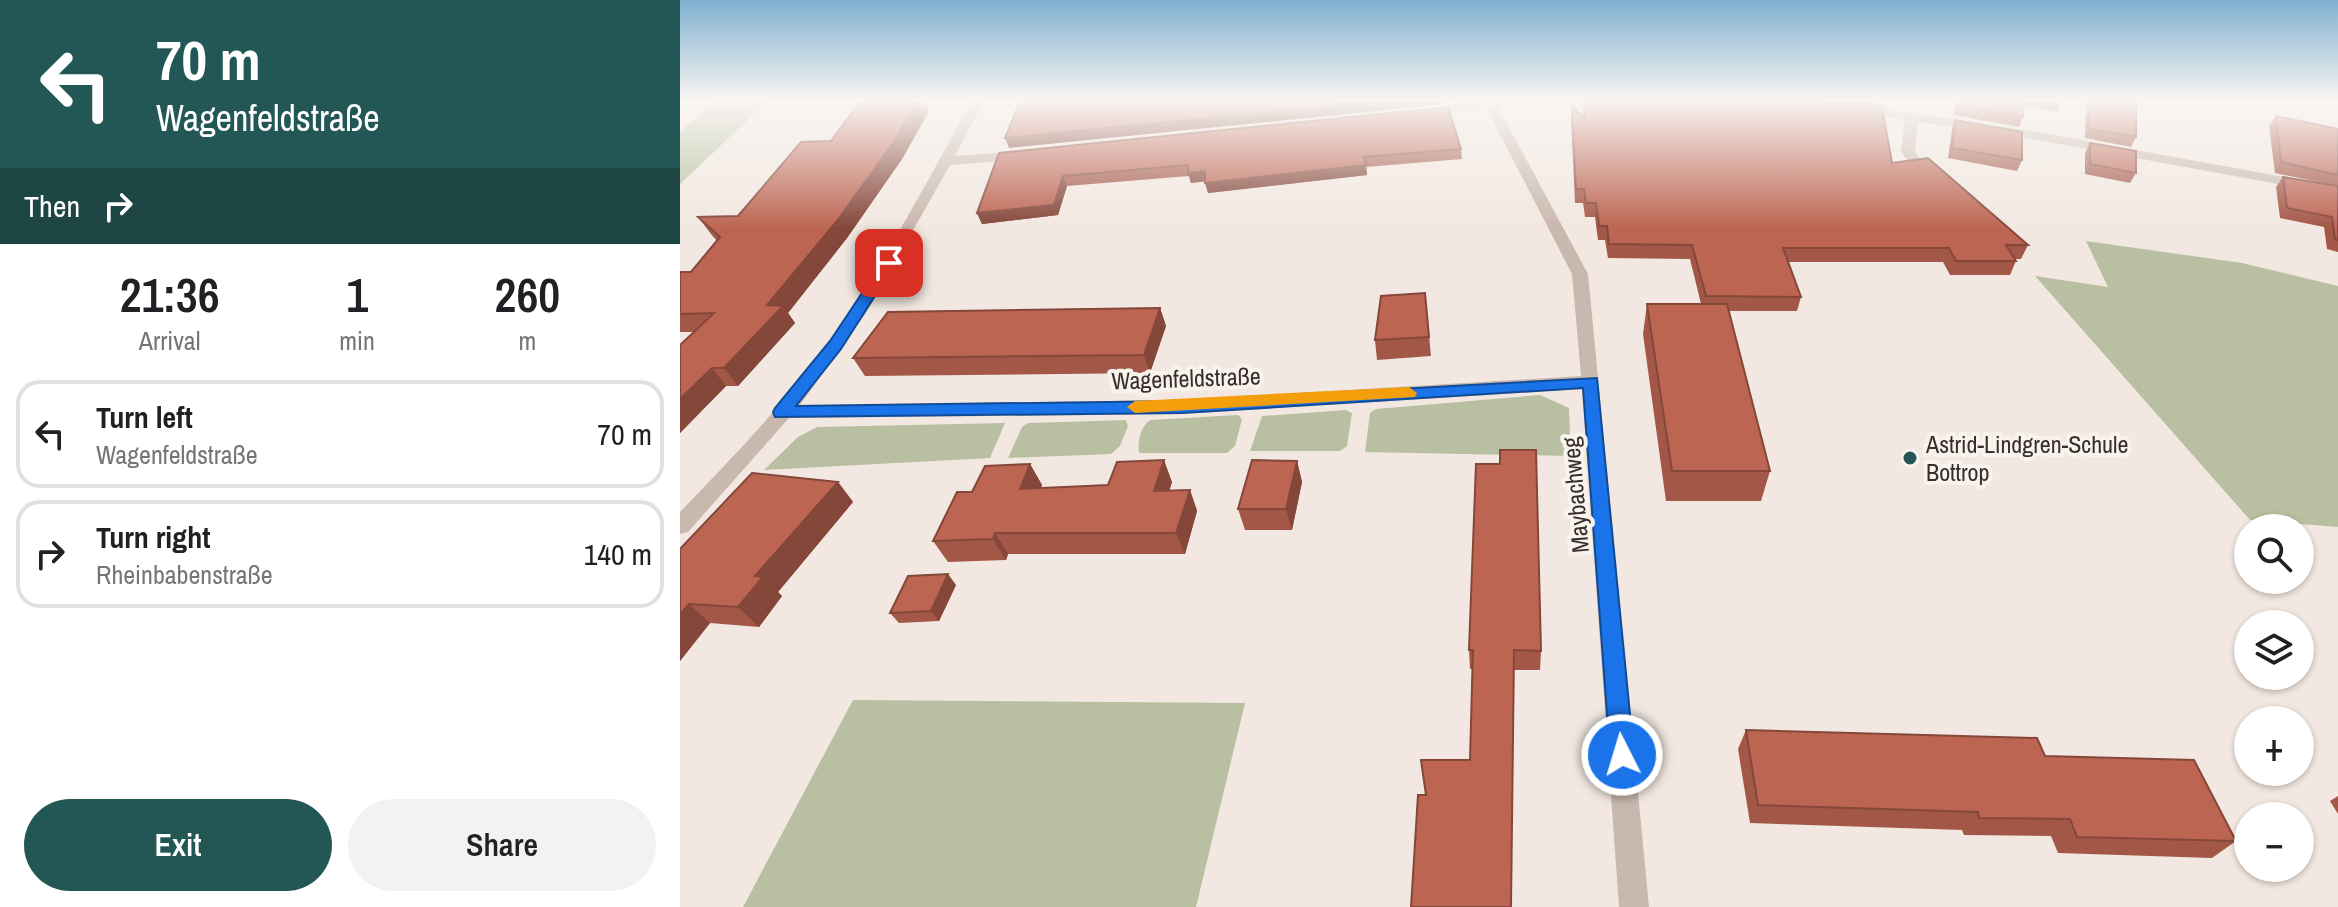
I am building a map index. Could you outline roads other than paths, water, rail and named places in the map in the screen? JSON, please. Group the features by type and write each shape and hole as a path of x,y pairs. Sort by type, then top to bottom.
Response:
{"street":[{"path":"680,526 782,412 836,345 915,220 955,143"},
{"name":"Maybachweg","path":"1512,143 1577,265 1591,382 1634,907"},
{"path":"1909,143 1908,152 1917,163"},
{"path":"2075,143 2338,191"},
{"path":"945,161 1044,153"},
{"name":"Wagenfeldstraße","path":"782,412 1182,407 1591,382"}],"place":[{"name":"Astrid-Lindgren-Schule Bottrop","path":"1910,458"}]}
